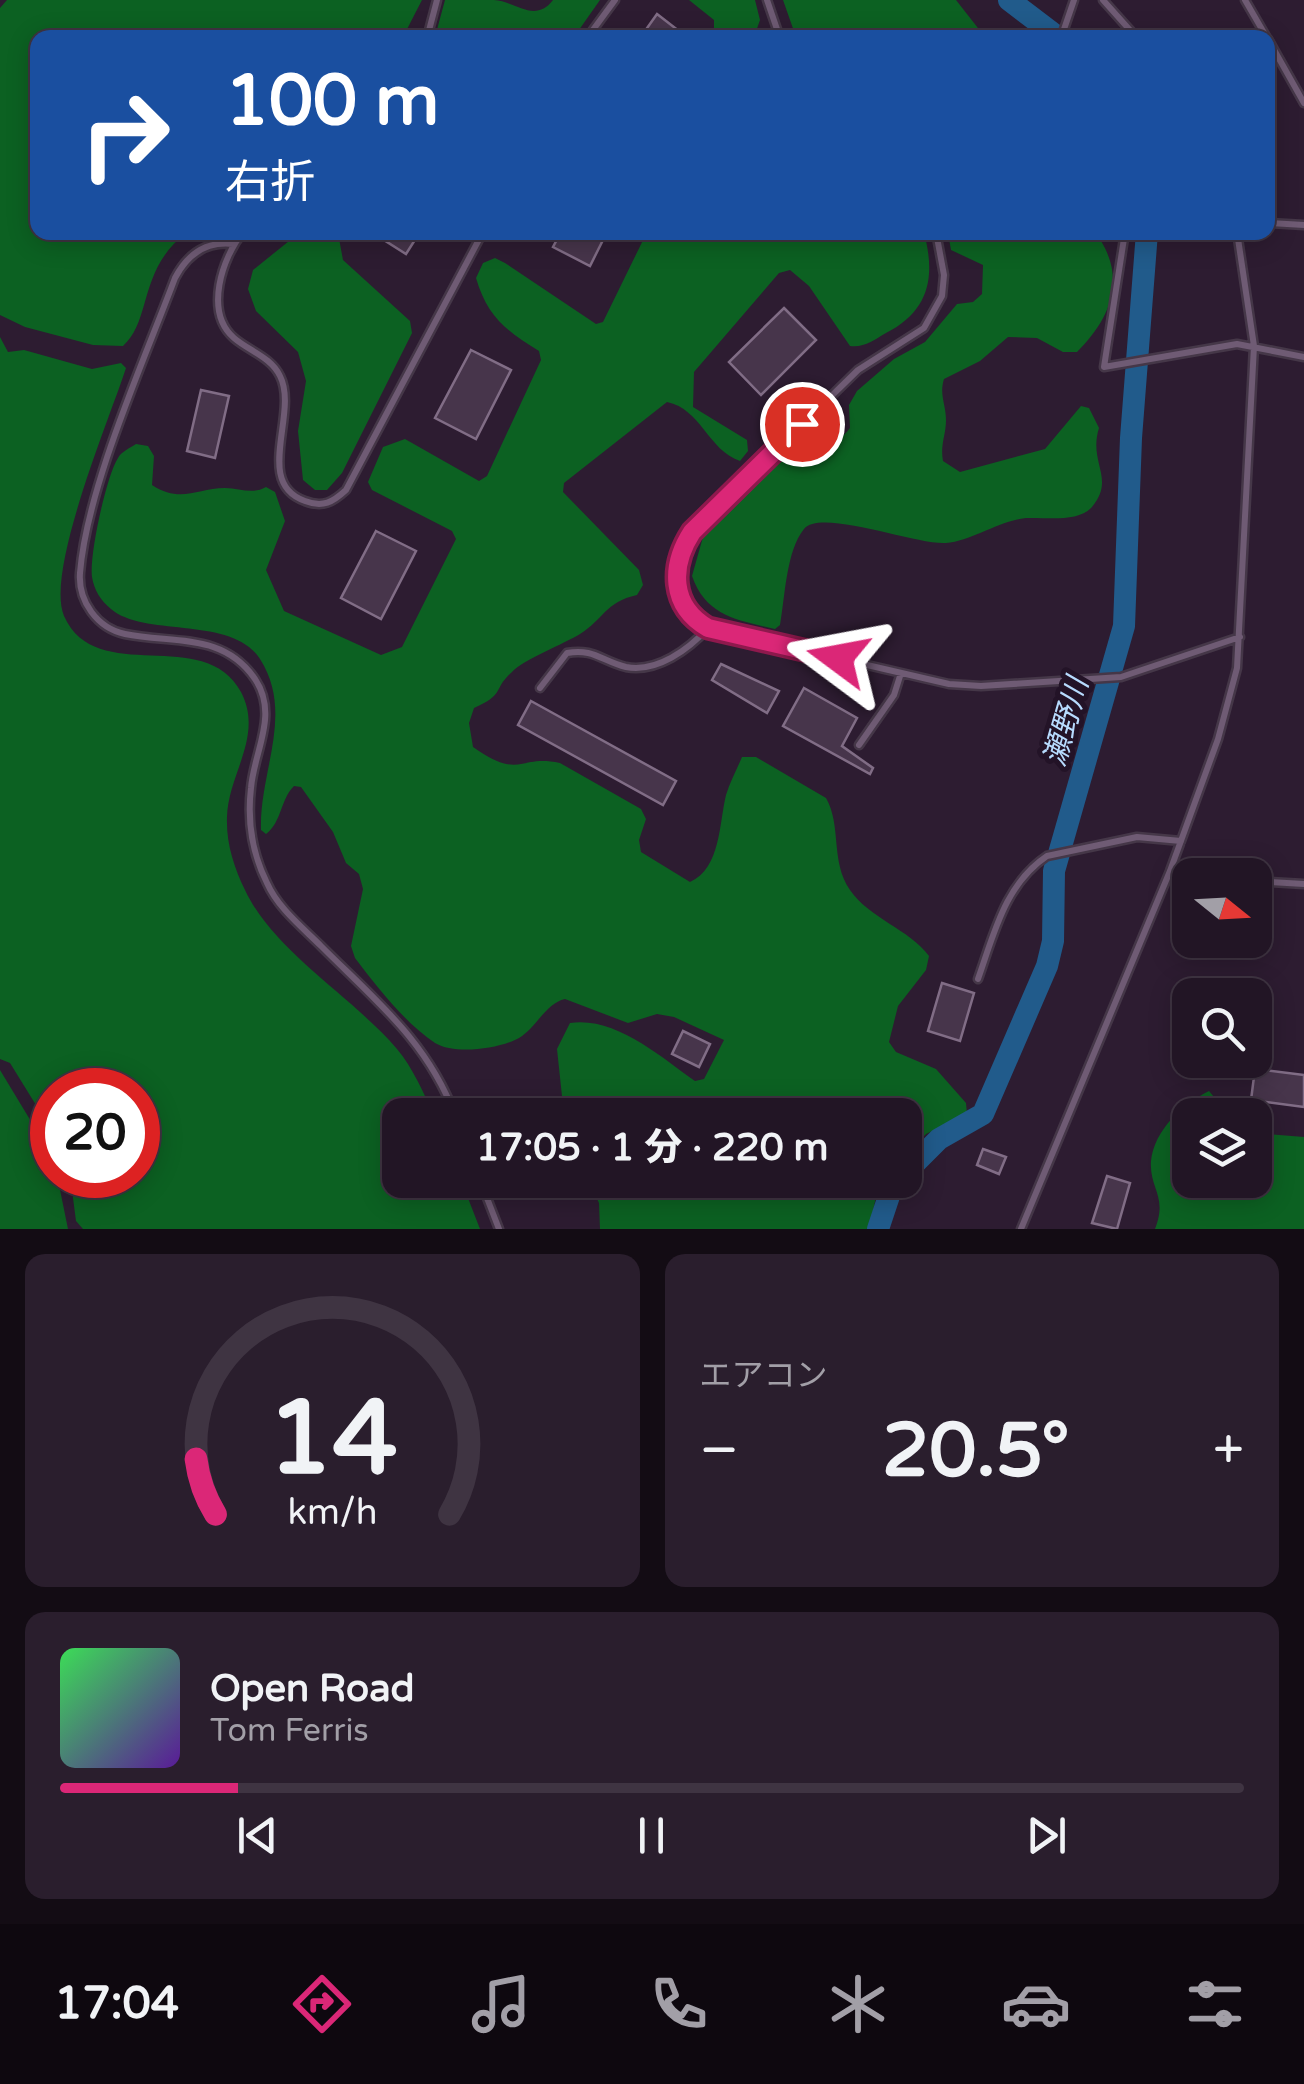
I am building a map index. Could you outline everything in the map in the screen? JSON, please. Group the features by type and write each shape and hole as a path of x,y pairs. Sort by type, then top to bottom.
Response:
{"lane":[{"path":"428,30 437,0"},
{"path":"593,30 614,0"},
{"path":"768,0 777,30"},
{"path":"1064,30 1074,0"},
{"path":"1103,0 1130,30"},
{"path":"1246,0 1263,30"},
{"path":"1275,52 1304,103"},
{"path":"1275,223 1304,225"},
{"path":"236,240 220,284 222,321 230,334 268,360 280,375 286,395 278,468 282,483 293,496 321,505 346,490 479,240"},
{"path":"938,240 944,274 942,296 924,328 858,370 692,532 680,550 675,571 678,593 695,621 708,628 949,684 981,686 1121,677 1240,637"},
{"path":"1123,240 1104,367 1236,344 1304,357"},
{"path":"1021,1229 1170,871 1218,739 1237,668 1254,346 1238,240"},
{"path":"233,244 204,246 184,262 175,278 100,483 80,574 84,599 93,615 122,634 193,640 222,648 258,682 265,726 251,783 249,817 254,852 269,888 290,915 418,1042 437,1070 449,1098"},
{"path":"540,688 567,653 584,650 627,667 641,667 680,654 708,628"},
{"path":"859,746 894,695 902,673"},
{"path":"978,979 1001,913 1034,864 1047,856 1137,837 1181,841"},
{"path":"1272,882 1304,884"},
{"path":"487,1198 499,1229"}],"green space":[{"path":"7,0 422,0 407,30 30,30 30,240 178,240 160,263 138,323 123,346 93,345 25,327 0,315 0,8"},
{"path":"445,0 502,1 532,11 553,0 600,0 579,30 437,30"},
{"path":"689,0 755,0 760,20 756,30 714,30 714,20"},
{"path":"783,0 956,0 980,30 794,30"},
{"path":"290,240 339,240 343,260 410,321 412,333 342,473 327,490 315,490 303,480 298,431 306,381 298,352 256,311 248,289 253,270"},
{"path":"643,240 926,240 929,278 920,303 900,324 873,341 850,346 809,286 790,270 779,273 694,372 693,407 747,440 748,451 740,461 720,448 688,413 667,402 564,483 563,492 639,570 643,585 637,595 611,606 580,634 518,667 495,695 474,708 469,723 473,747 501,763 560,763 641,809 646,819 639,840 641,852 690,882 713,856 726,795 742,757 756,757 826,798 834,820 840,867 850,890 929,956 926,970 898,1006 889,1042 896,1052 936,1069 966,1103 967,1114 922,1138 922,1098 562,1098 557,1049 570,1023 587,1022 620,1032 695,1081 704,1079 724,1040 674,1017 657,1014 628,1023 565,999 552,1005 525,1034 510,1042 465,1050 435,1043 402,1015 355,958 351,946 363,889 359,874 346,863 333,832 301,787 294,786 289,792 271,829 266,834 261,830 275,701 260,659 247,645 230,637 126,618 111,609 96,591 92,567 96,535 113,468 128,449 136,444 148,446 154,456 152,485 162,491 180,494 266,487 275,492 285,521 266,570 284,611 381,655 402,647 456,539 452,531 372,490 368,482 383,447 405,439 479,481 487,476 541,360 539,351 507,329 486,303 476,278 483,263 495,258 505,263 596,324 603,322"},
{"path":"949,240 1101,241 1112,271 1110,300 1098,327 1077,352 1063,352 1037,338 1008,337 980,361 944,379 942,390 946,420 943,461 960,472 1045,449 1081,406 1089,408 1099,428 1099,497 1079,515 1016,520 946,543 848,525 814,524 804,529 793,549 780,625 775,629 748,623 714,608 692,576 703,537 794,448 831,442 843,435 850,428 849,405 857,391 894,359 925,342 957,304 973,302 982,294 983,265 951,250"},
{"path":"0,337 8,352 24,350 92,369 121,363 126,368 71,531 63,565 64,616 79,637 100,649 203,662 224,672 241,692 249,724 229,801 227,827 241,881 275,934 403,1056 426,1098 382,1098 382,1198 468,1198 480,1229 83,1229 76,1221 73,1198 160,1198 160,1068 30,1068 30,1095 10,1063 0,1059"},
{"path":"0,1070 30,1120 30,1198 62,1198 68,1229 0,1229"},
{"path":"1171,1119 1172,1198 1272,1198 1272,1134 1304,1137 1304,1229 1155,1229 1160,1208 1151,1161 1158,1139"},
{"path":"597,1198 876,1198 869,1229 600,1229"}],"building":[{"path":"657,14 678,30 646,30"},
{"path":"384,240 415,240 406,254"},
{"path":"557,240 603,240 590,266 553,247"},
{"path":"784,308 816,340 761,395 729,362"},
{"path":"471,350 511,370 476,439 435,418"},
{"path":"201,390 229,396 215,458 187,451"},
{"path":"376,531 416,551 381,619 341,598"},
{"path":"721,664 779,691 767,713 712,680"},
{"path":"804,688 857,718 842,746 873,768 870,774 783,726"},
{"path":"531,701 676,781 663,805 518,725"},
{"path":"942,983 974,993 960,1041 928,1031"},
{"path":"683,1031 710,1044 699,1067 672,1054"},
{"path":"1272,1071 1304,1075 1304,1107 1272,1103 1272,1098 1251,1098 1254,1078 1272,1078"},
{"path":"983,1149 1006,1157 999,1174 977,1165"},
{"path":"1107,1176 1130,1183 1117,1229 1092,1223"}],"waterway":[{"name":"瀬野川","path":"1009,0 1048,30"},
{"name":"瀬野川","path":"922,1156 939,1139 983,1114 1047,966 1053,941 1054,871 1124,626 1131,438 1146,240"},
{"name":"瀬野川","path":"878,1229 888,1198"}],"route":[{"path":"802,424 692,532 680,550 675,571 678,593 695,621 708,628 838,658"}]}
